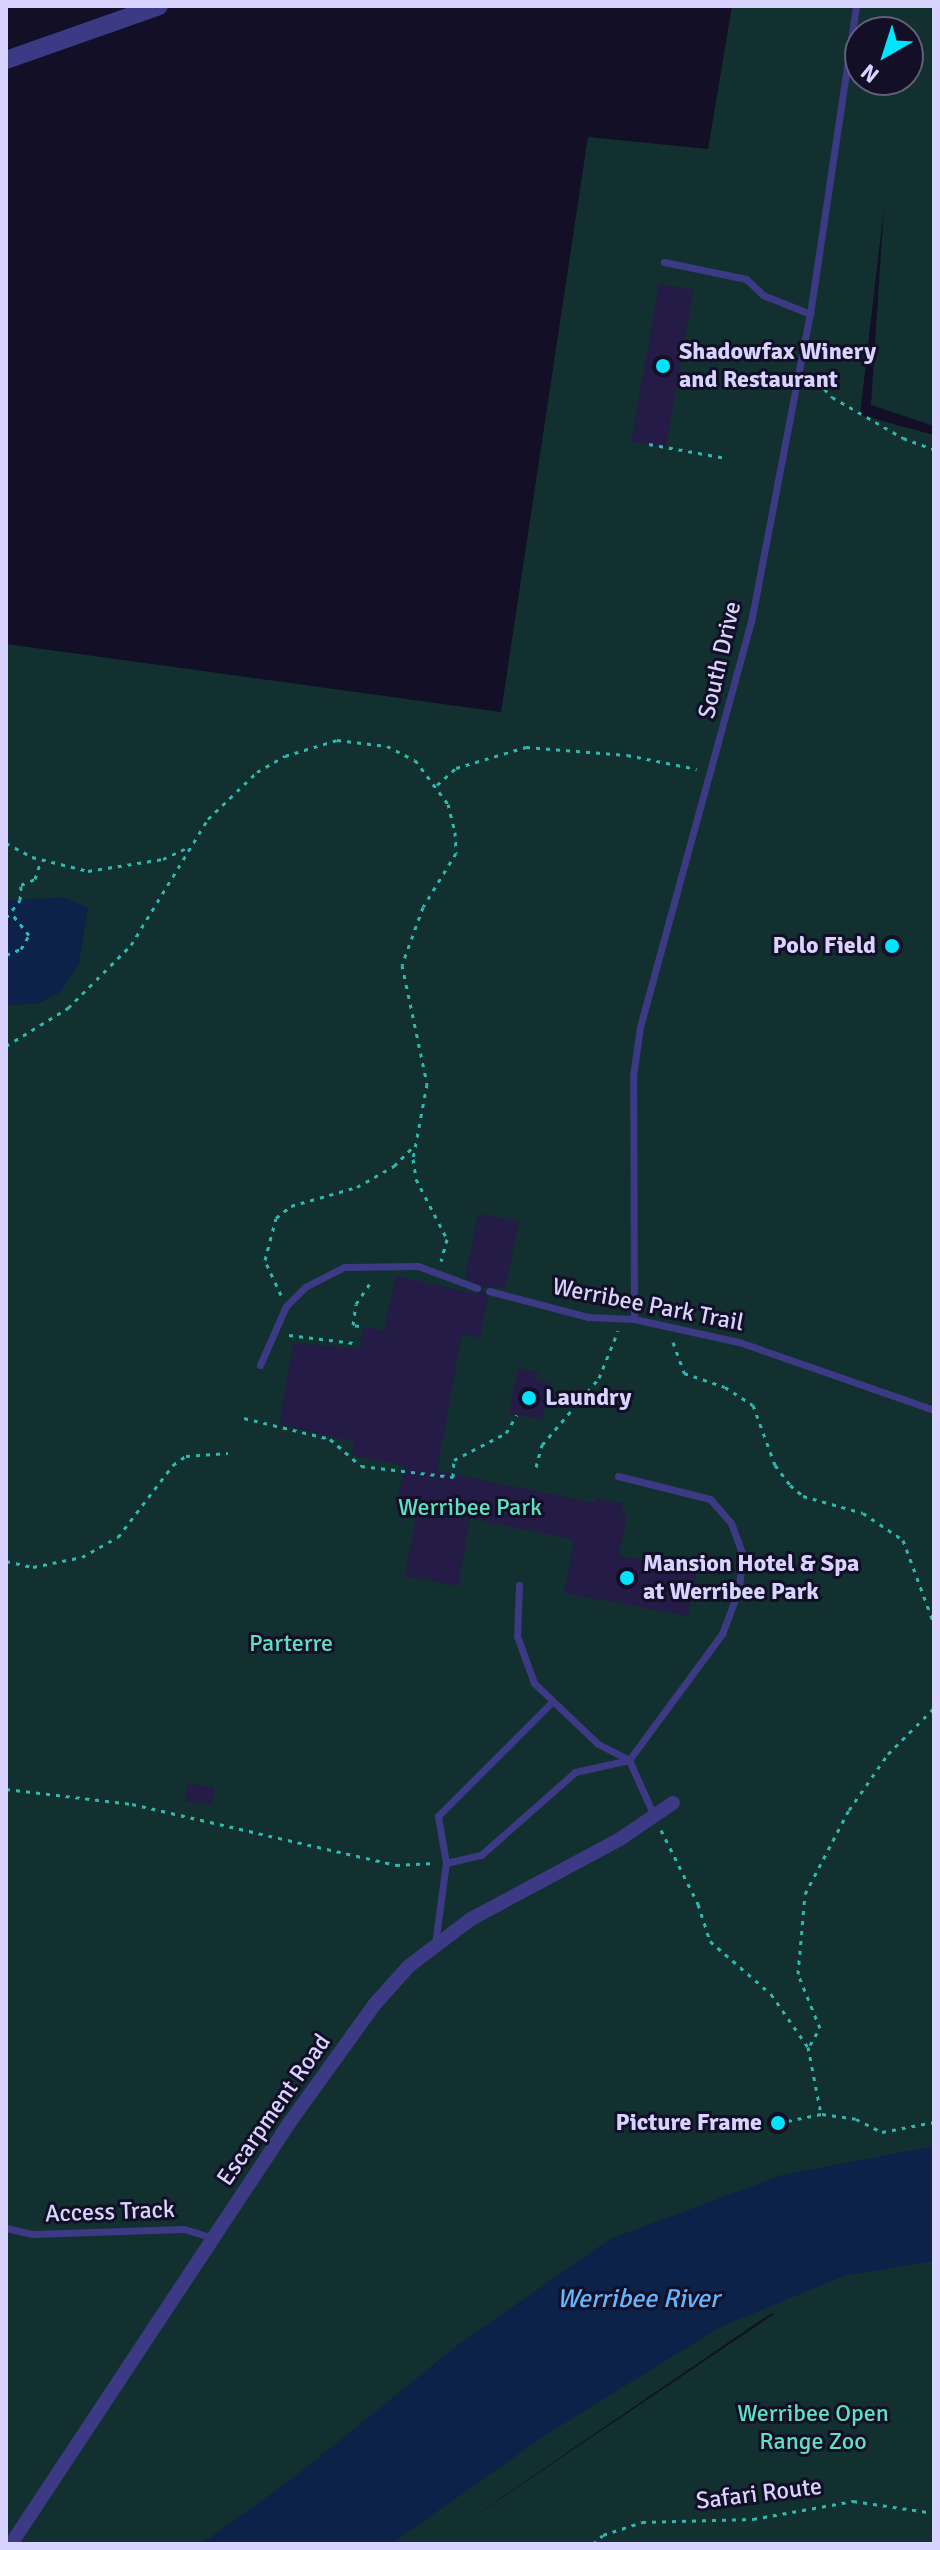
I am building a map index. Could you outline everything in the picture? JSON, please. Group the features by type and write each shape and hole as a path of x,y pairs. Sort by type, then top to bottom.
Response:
{"street":[{"path":"6,60 159,6"},
{"name":"Escarpment Road","path":"11,2544 213,2238 374,2005 435,1946 471,1919 673,1803"}],"lane":[{"name":"South Drive","path":"634,1319 633,1076 640,1027 751,622 810,314 856,6"},
{"path":"664,262 746,279 763,295 810,314"},
{"path":"260,1365 286,1306 317,1280 357,1265 396,1264 432,1269 444,1279 477,1288"},
{"name":"Werribee Park Trail","path":"489,1291 588,1317 634,1319 739,1342 934,1410"},
{"path":"446,1863 481,1855 575,1772 629,1760 722,1634 739,1589 742,1553 731,1523 710,1499 618,1476"},
{"path":"519,1585 517,1636 524,1664 551,1703 598,1744 629,1760 654,1816"},
{"path":"435,1946 446,1863 438,1816 551,1703"},
{"name":"Access Track","path":"6,2228 32,2234 184,2229 213,2238"}],"path":[{"path":"800,362 832,397 903,438 934,449"},
{"path":"649,444 726,458"},
{"path":"6,1046 68,1008 131,945 208,819 257,772 312,746 337,740 387,746 415,760 437,785 448,804 456,853 423,907 402,965 427,1084 416,1144 416,1179 447,1239 444,1258 432,1269"},
{"path":"437,785 456,768 526,747 627,755 711,773"},
{"path":"6,843 41,860 88,871 163,859 190,846"},
{"path":"13,915 21,885 35,879 41,860"},
{"path":"6,918 13,915"},
{"path":"6,955 21,949 29,935 13,915"},
{"path":"284,1300 265,1260 276,1218 291,1206 374,1178 416,1144"},
{"path":"359,1326 353,1325 359,1296 374,1278 396,1264"},
{"path":"536,1467 542,1445 599,1378 622,1319"},
{"path":"670,1327 684,1373 725,1387 753,1405 775,1465 790,1485 803,1496 863,1513 903,1540 934,1624"},
{"path":"273,1332 354,1343"},
{"path":"244,1418 330,1439 354,1463 403,1474 408,1470 453,1477 454,1460 506,1433 517,1415"},
{"path":"6,1561 33,1567 82,1557 118,1537 173,1465 186,1456 228,1453"},
{"path":"808,2047 820,2028 798,1974 805,1894 849,1810 888,1754 934,1708"},
{"path":"6,1789 132,1804 396,1865 446,1863"},
{"path":"654,1816 698,1904 710,1941 771,1994 808,2047 821,2114"},
{"path":"778,2123 821,2114 856,2119 882,2132 934,2122"},
{"name":"Safari Route","path":"593,2544 603,2535 642,2522 753,2519 853,2501 934,2513"}],"green space":[{"name":"Werribee Park","path":"732,6 934,6 934,426 871,405 884,207 860,415 934,435 934,2544 6,2544 6,644 501,712 588,137 708,149","holes":["770,2314 774,2314 454,2530"]}],"water":[{"path":"63,897 88,908 79,964 60,992 37,1004 6,1005 6,901"},
{"name":"Werribee River","path":"934,2146 934,2261 844,2276 720,2327 547,2434 391,2544 201,2544 293,2478 459,2344 610,2239 782,2175"}],"building":[{"name":"Shadowfax Winery and Restaurant","path":"659,284 693,290 666,448 631,442"},
{"path":"478,1214 519,1222 505,1288 483,1288 465,1277"},
{"path":"396,1276 476,1294 483,1291 488,1297 480,1338 462,1334 437,1471 594,1503 596,1498 623,1503 622,1513 627,1514 619,1556 697,1570 688,1616 564,1593 574,1540 470,1518 458,1586 405,1576 417,1511 396,1507 405,1466 352,1455 354,1442 279,1424 293,1343 359,1349 364,1326 384,1331"},
{"name":"Laundry","path":"518,1368 538,1372 536,1380 550,1383 542,1420 509,1413"},
{"path":"188,1783 215,1788 211,1805 185,1801"}],"place":[{"name":"Shadowfax Winery and Restaurant","path":"663,366"},
{"name":"Polo Field","path":"892,946"},
{"name":"Laundry","path":"529,1398"},
{"name":"Mansion Hotel & Spa at Werribee Park","path":"627,1578"},
{"name":"Picture Frame","path":"778,2123"}],"park label":[{"name":"Parterre","path":"291,1644"},
{"name":"Werribee Open Range Zoo","path":"813,2428"}]}
